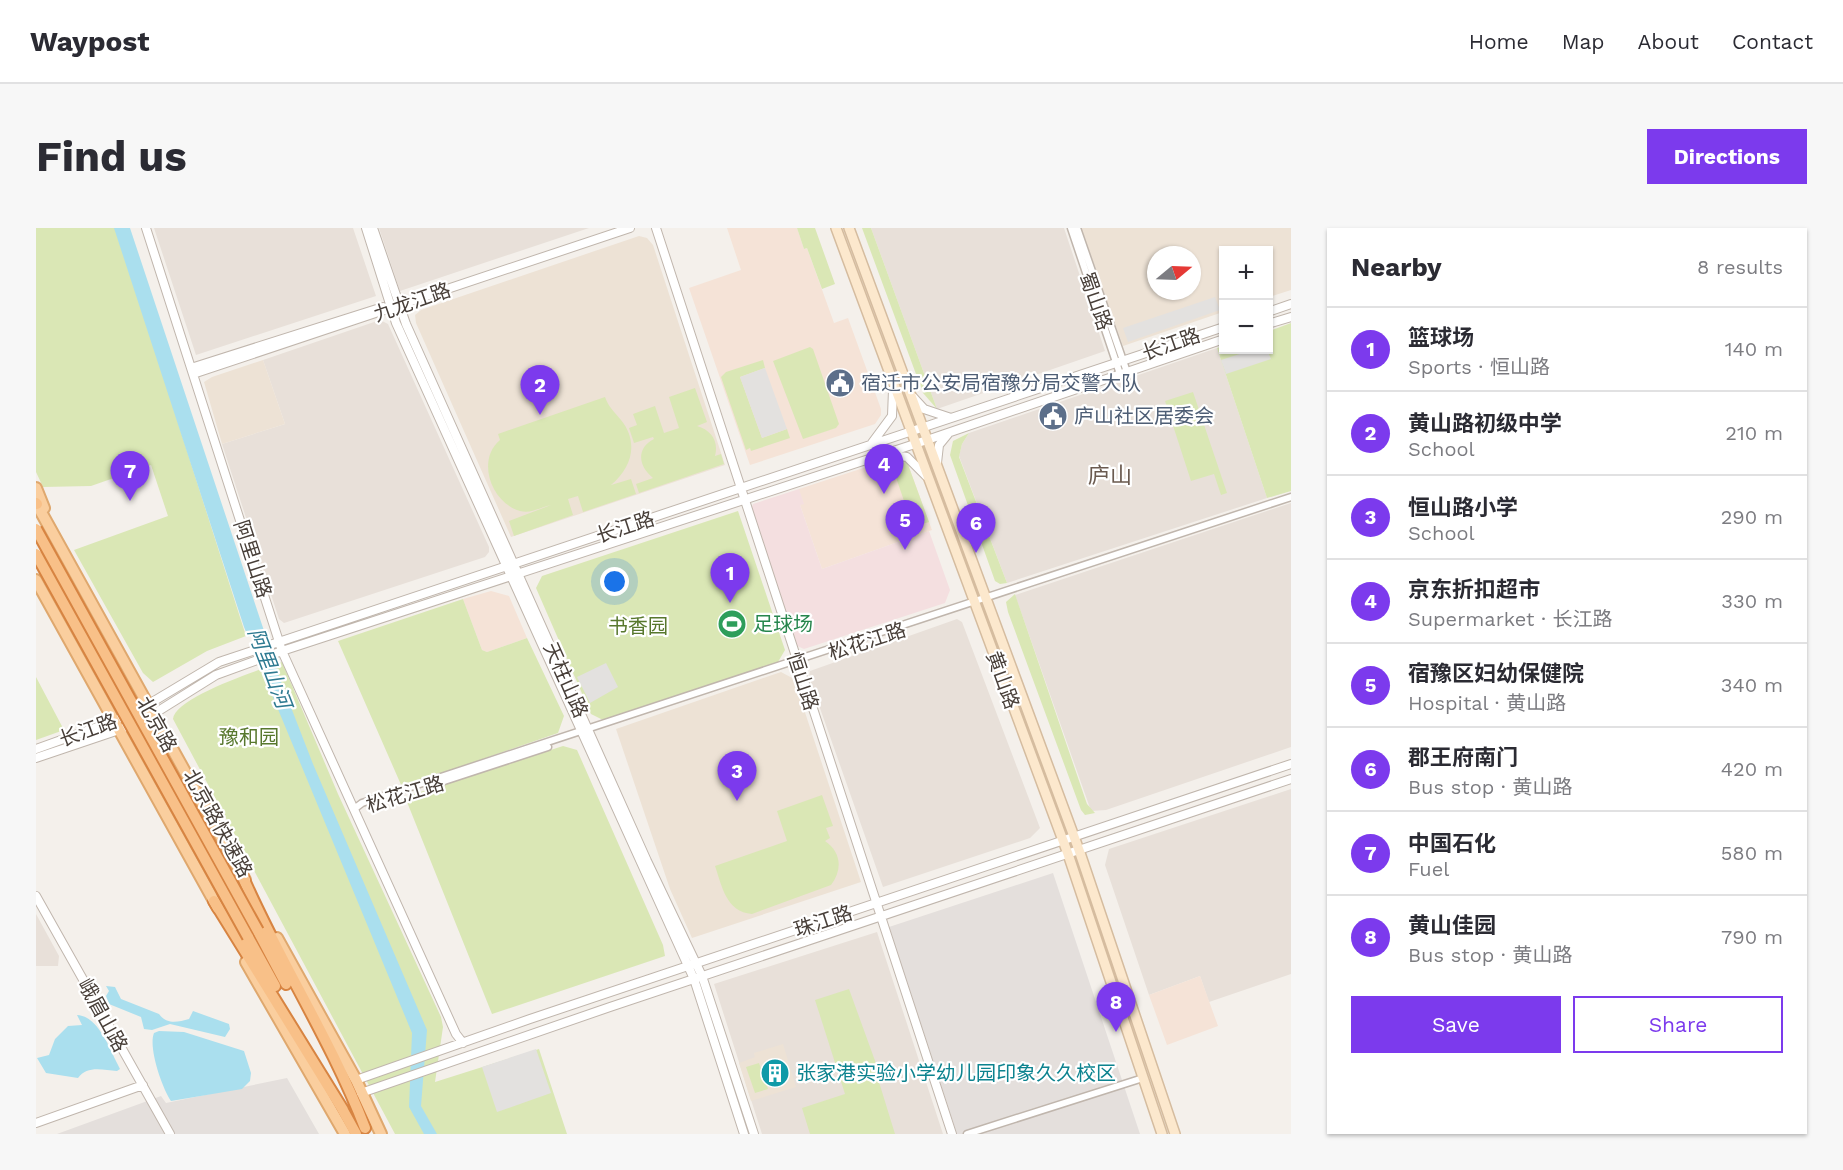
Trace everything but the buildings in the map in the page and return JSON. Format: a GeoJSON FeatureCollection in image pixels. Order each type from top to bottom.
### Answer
{"type":"FeatureCollection","features":[{"type":"Feature","properties":{"kind":"highway","name":"北京路快速路"},"geometry":{"type":"LineString","coordinates":[[36,529],[253,934],[343,1110],[363,1132]]}},
{"type":"Feature","properties":{"kind":"highway","name":"北京路快速路"},"geometry":{"type":"LineString","coordinates":[[36,554],[363,1132]]}},
{"type":"Feature","properties":{"kind":"highway"},"geometry":{"type":"LineString","coordinates":[[241,873],[294,985],[347,1080],[363,1132]]}},
{"type":"Feature","properties":{"kind":"highway"},"geometry":{"type":"LineString","coordinates":[[214,900],[343,1110]]}},
{"type":"Feature","properties":{"kind":"main road","name":"黄山路"},"geometry":{"type":"LineString","coordinates":[[836,228],[1068,854],[1162,1134]]}},
{"type":"Feature","properties":{"kind":"main road","name":"黄山路"},"geometry":{"type":"LineString","coordinates":[[849,228],[1079,850],[1176,1134]]}},
{"type":"Feature","properties":{"kind":"main road"},"geometry":{"type":"LineString","coordinates":[[36,488],[57,542]]}},
{"type":"Feature","properties":{"kind":"main road","name":"北京路"},"geometry":{"type":"LineString","coordinates":[[36,503],[356,1080],[381,1134]]}},
{"type":"Feature","properties":{"kind":"main road","name":"北京路"},"geometry":{"type":"LineString","coordinates":[[36,582],[214,900],[276,1016],[345,1134]]}},
{"type":"Feature","properties":{"kind":"street","name":"阿里山路"},"geometry":{"type":"LineString","coordinates":[[146,228],[282,651],[456,1034],[463,1043]]}},
{"type":"Feature","properties":{"kind":"street","name":"天柱山路"},"geometry":{"type":"LineString","coordinates":[[366,228],[395,306],[510,576],[697,963],[754,1134]]}},
{"type":"Feature","properties":{"kind":"street","name":"天柱山路"},"geometry":{"type":"LineString","coordinates":[[373,228],[395,306],[520,573],[586,733],[694,979],[744,1134]]}},
{"type":"Feature","properties":{"kind":"street","name":"九龙江路"},"geometry":{"type":"LineString","coordinates":[[395,306],[614,228]]}},
{"type":"Feature","properties":{"kind":"street","name":"九龙江路"},"geometry":{"type":"LineString","coordinates":[[192,371],[630,228]]}},
{"type":"Feature","properties":{"kind":"street","name":"恒山路"},"geometry":{"type":"LineString","coordinates":[[654,228],[950,1134]]}},
{"type":"Feature","properties":{"kind":"street","name":"蜀山路"},"geometry":{"type":"LineString","coordinates":[[1071,228],[1123,373]]}},
{"type":"Feature","properties":{"kind":"street","name":"蜀山路"},"geometry":{"type":"LineString","coordinates":[[1077,228],[1119,362]]}},
{"type":"Feature","properties":{"kind":"street"},"geometry":{"type":"LineString","coordinates":[[1273,311],[1291,304]]}},
{"type":"Feature","properties":{"kind":"street"},"geometry":{"type":"LineString","coordinates":[[1273,323],[1291,317]]}},
{"type":"Feature","properties":{"kind":"street","name":"长江路"},"geometry":{"type":"LineString","coordinates":[[150,710],[208,668],[252,651],[1219,329]]}},
{"type":"Feature","properties":{"kind":"street","name":"长江路"},"geometry":{"type":"LineString","coordinates":[[36,758],[116,726],[213,676],[272,654],[743,501],[1219,341]]}},
{"type":"Feature","properties":{"kind":"street"},"geometry":{"type":"LineString","coordinates":[[870,446],[886,428],[892,416],[892,383]]}},
{"type":"Feature","properties":{"kind":"street"},"geometry":{"type":"LineString","coordinates":[[909,391],[924,409],[952,418]]}},
{"type":"Feature","properties":{"kind":"street"},"geometry":{"type":"LineString","coordinates":[[938,471],[939,445],[953,431]]}},
{"type":"Feature","properties":{"kind":"street"},"geometry":{"type":"LineString","coordinates":[[879,456],[904,456],[928,478]]}},
{"type":"Feature","properties":{"kind":"street","name":"松花江路"},"geometry":{"type":"LineString","coordinates":[[354,809],[363,803],[586,733],[1291,498]]}},
{"type":"Feature","properties":{"kind":"street","name":"长江路"},"geometry":{"type":"LineString","coordinates":[[36,749],[116,726]]}},
{"type":"Feature","properties":{"kind":"street","name":"珠江路"},"geometry":{"type":"LineString","coordinates":[[356,1080],[1291,764]]}},
{"type":"Feature","properties":{"kind":"street"},"geometry":{"type":"LineString","coordinates":[[1260,775],[1265,788]]}},
{"type":"Feature","properties":{"kind":"street","name":"珠江路"},"geometry":{"type":"LineString","coordinates":[[361,1093],[811,939],[1291,779]]}},
{"type":"Feature","properties":{"kind":"street"},"geometry":{"type":"LineString","coordinates":[[1193,797],[1198,811]]}},
{"type":"Feature","properties":{"kind":"street","name":"峨眉山路"},"geometry":{"type":"LineString","coordinates":[[36,896],[170,1134]]}},
{"type":"Feature","properties":{"kind":"street"},"geometry":{"type":"LineString","coordinates":[[807,927],[811,939]]}},
{"type":"Feature","properties":{"kind":"street"},"geometry":{"type":"LineString","coordinates":[[967,1134],[1143,1078]]}},
{"type":"Feature","properties":{"kind":"street"},"geometry":{"type":"LineString","coordinates":[[36,1123],[143,1086]]}},
{"type":"Feature","properties":{"kind":"shaded area"},"geometry":{"type":"Polygon","coordinates":[[[154,228],[353,228],[376,296],[196,355],[154,228]]]}},
{"type":"Feature","properties":{"kind":"shaded area"},"geometry":{"type":"Polygon","coordinates":[[[379,228],[589,228],[400,291],[379,228]]]}},
{"type":"Feature","properties":{"kind":"shaded area"},"geometry":{"type":"Polygon","coordinates":[[[727,228],[797,228],[804,249],[807,248],[834,323],[848,318],[881,409],[881,415],[875,424],[750,465],[689,288],[741,270],[727,228]]]}},
{"type":"Feature","properties":{"kind":"shaded area"},"geometry":{"type":"Polygon","coordinates":[[[871,228],[1064,228],[1105,351],[937,409],[871,228]]]}},
{"type":"Feature","properties":{"kind":"shaded area"},"geometry":{"type":"Polygon","coordinates":[[[1081,228],[1291,228],[1291,290],[1273,296],[1273,246],[1219,246],[1219,313],[1123,346],[1081,228]]]}},
{"type":"Feature","properties":{"kind":"shaded area"},"geometry":{"type":"Polygon","coordinates":[[[639,236],[647,238],[653,245],[725,465],[511,537],[416,323],[415,315],[421,310],[639,236]]]}},
{"type":"Feature","properties":{"kind":"shaded area"},"geometry":{"type":"Polygon","coordinates":[[[1215,297],[1219,307],[1219,310],[1128,342],[1123,328],[1215,297]]]}},
{"type":"Feature","properties":{"kind":"shaded area"},"geometry":{"type":"Polygon","coordinates":[[[380,320],[388,324],[489,547],[489,552],[485,557],[284,623],[279,619],[222,444],[285,424],[263,360],[380,320]]]}},
{"type":"Feature","properties":{"kind":"shaded area"},"geometry":{"type":"Polygon","coordinates":[[[1217,348],[1267,498],[1007,583],[959,456],[962,444],[969,433],[1217,348]]]}},
{"type":"Feature","properties":{"kind":"shaded area"},"geometry":{"type":"Polygon","coordinates":[[[1240,354],[1269,354],[1271,359],[1226,374],[1221,360],[1240,354]]]}},
{"type":"Feature","properties":{"kind":"shaded area"},"geometry":{"type":"Polygon","coordinates":[[[263,360],[285,424],[222,444],[204,382],[212,377],[263,360]]]}},
{"type":"Feature","properties":{"kind":"shaded area"},"geometry":{"type":"Polygon","coordinates":[[[765,368],[787,429],[762,438],[740,377],[765,368]]]}},
{"type":"Feature","properties":{"kind":"shaded area"},"geometry":{"type":"Polygon","coordinates":[[[897,457],[906,459],[932,530],[822,569],[800,505],[799,489],[897,457]]]}},
{"type":"Feature","properties":{"kind":"shaded area"},"geometry":{"type":"Polygon","coordinates":[[[799,489],[804,504],[800,505],[822,569],[929,531],[950,590],[945,603],[804,649],[795,645],[751,509],[753,504],[799,489]]]}},
{"type":"Feature","properties":{"kind":"shaded area"},"geometry":{"type":"Polygon","coordinates":[[[1291,503],[1291,747],[1106,810],[1091,811],[1015,595],[1291,503]]]}},
{"type":"Feature","properties":{"kind":"shaded area"},"geometry":{"type":"Polygon","coordinates":[[[491,591],[509,596],[527,638],[487,652],[482,650],[463,599],[491,591]]]}},
{"type":"Feature","properties":{"kind":"shaded area"},"geometry":{"type":"Polygon","coordinates":[[[957,619],[962,622],[1040,828],[1030,838],[883,887],[809,677],[810,671],[957,619]]]}},
{"type":"Feature","properties":{"kind":"shaded area"},"geometry":{"type":"Polygon","coordinates":[[[606,663],[618,687],[590,703],[577,677],[606,663]]]}},
{"type":"Feature","properties":{"kind":"shaded area"},"geometry":{"type":"Polygon","coordinates":[[[781,672],[794,679],[861,882],[692,938],[670,889],[616,729],[781,672]]]}},
{"type":"Feature","properties":{"kind":"shaded area"},"geometry":{"type":"Polygon","coordinates":[[[1291,789],[1291,974],[1209,1002],[1200,976],[1149,995],[1105,865],[1109,849],[1291,789]]]}},
{"type":"Feature","properties":{"kind":"shaded area"},"geometry":{"type":"Polygon","coordinates":[[[1053,873],[1140,1134],[957,1134],[889,927],[1053,873]]]}},
{"type":"Feature","properties":{"kind":"shaded area"},"geometry":{"type":"Polygon","coordinates":[[[36,914],[59,956],[58,966],[36,966],[36,914]]]}},
{"type":"Feature","properties":{"kind":"shaded area"},"geometry":{"type":"Polygon","coordinates":[[[877,932],[943,1134],[762,1134],[714,984],[877,932]]]}},
{"type":"Feature","properties":{"kind":"shaded area"},"geometry":{"type":"Polygon","coordinates":[[[1200,976],[1218,1026],[1167,1045],[1149,995],[1200,976]]]}},
{"type":"Feature","properties":{"kind":"shaded area"},"geometry":{"type":"Polygon","coordinates":[[[783,1044],[796,1087],[751,1101],[739,1063],[755,1057],[754,1053],[783,1044]]]}},
{"type":"Feature","properties":{"kind":"shaded area"},"geometry":{"type":"Polygon","coordinates":[[[536,1049],[551,1093],[497,1112],[482,1067],[536,1049]]]}},
{"type":"Feature","properties":{"kind":"shaded area"},"geometry":{"type":"Polygon","coordinates":[[[287,1078],[319,1134],[57,1134],[161,1096],[166,1103],[287,1078]]]}},
{"type":"Feature","properties":{"kind":"green space"},"geometry":{"type":"Polygon","coordinates":[[[36,228],[116,228],[246,636],[207,651],[153,682],[143,673],[74,550],[168,516],[151,465],[91,486],[43,487],[36,472],[36,228]]]}},
{"type":"Feature","properties":{"kind":"green space"},"geometry":{"type":"Polygon","coordinates":[[[797,228],[815,228],[835,284],[822,289],[797,228]]]}},
{"type":"Feature","properties":{"kind":"green space"},"geometry":{"type":"Polygon","coordinates":[[[862,228],[871,228],[937,409],[923,393],[862,228]]]}},
{"type":"Feature","properties":{"kind":"green space"},"geometry":{"type":"Polygon","coordinates":[[[1291,323],[1291,491],[1267,498],[1219,354],[1273,354],[1273,330],[1291,323]]]}},
{"type":"Feature","properties":{"kind":"green space"},"geometry":{"type":"Polygon","coordinates":[[[810,347],[813,349],[839,424],[836,428],[803,439],[773,361],[810,347]]]}},
{"type":"Feature","properties":{"kind":"green space"},"geometry":{"type":"Polygon","coordinates":[[[763,360],[765,368],[740,377],[762,438],[787,429],[790,438],[751,451],[750,448],[746,450],[721,377],[726,372],[763,360]]]}},
{"type":"Feature","properties":{"kind":"green space"},"geometry":{"type":"Polygon","coordinates":[[[695,388],[707,422],[697,426],[706,430],[713,437],[716,446],[715,456],[721,454],[724,464],[639,493],[636,484],[653,478],[644,468],[641,457],[644,447],[654,439],[653,437],[634,443],[629,428],[637,425],[633,414],[655,406],[664,433],[679,428],[669,397],[695,388]]]}},
{"type":"Feature","properties":{"kind":"green space"},"geometry":{"type":"Polygon","coordinates":[[[1193,392],[1227,493],[1221,495],[1214,474],[1191,481],[1165,401],[1193,392]]]}},
{"type":"Feature","properties":{"kind":"green space"},"geometry":{"type":"Polygon","coordinates":[[[605,397],[627,428],[631,446],[631,454],[624,471],[611,485],[631,479],[636,494],[583,512],[578,496],[568,499],[573,515],[514,536],[509,521],[551,505],[524,512],[501,499],[490,480],[488,469],[493,448],[500,440],[498,434],[605,397]]]}},
{"type":"Feature","properties":{"kind":"green space"},"geometry":{"type":"Polygon","coordinates":[[[969,433],[962,444],[959,457],[1007,583],[1000,584],[995,581],[950,455],[953,441],[969,433]]]}},
{"type":"Feature","properties":{"kind":"green space"},"geometry":{"type":"Polygon","coordinates":[[[897,457],[906,459],[929,522],[913,527],[890,460],[897,457]]]}},
{"type":"Feature","properties":{"kind":"green space","name":"书香园"},"geometry":{"type":"Polygon","coordinates":[[[738,511],[785,650],[778,662],[603,720],[591,714],[536,588],[542,576],[738,511]]]}},
{"type":"Feature","properties":{"kind":"green space"},"geometry":{"type":"Polygon","coordinates":[[[1015,594],[1087,804],[1095,813],[1085,815],[1081,810],[1008,612],[1006,602],[1015,594]]]}},
{"type":"Feature","properties":{"kind":"green space"},"geometry":{"type":"Polygon","coordinates":[[[463,599],[482,650],[487,652],[527,638],[564,716],[558,733],[402,787],[338,641],[463,599]]]}},
{"type":"Feature","properties":{"kind":"green space","name":"豫和园"},"geometry":{"type":"Polygon","coordinates":[[[282,662],[338,794],[441,1017],[443,1027],[435,1082],[539,1049],[567,1134],[395,1134],[173,719],[177,711],[203,693],[282,662]]]}},
{"type":"Feature","properties":{"kind":"green space"},"geometry":{"type":"Polygon","coordinates":[[[36,677],[64,730],[36,740],[36,677]]]}},
{"type":"Feature","properties":{"kind":"green space"},"geometry":{"type":"Polygon","coordinates":[[[563,746],[577,750],[663,945],[665,956],[492,1014],[405,797],[563,746]]]}},
{"type":"Feature","properties":{"kind":"green space"},"geometry":{"type":"Polygon","coordinates":[[[822,795],[833,826],[826,828],[830,838],[825,841],[834,850],[839,867],[831,885],[752,914],[736,908],[726,897],[715,866],[787,841],[777,811],[822,795]]]}},
{"type":"Feature","properties":{"kind":"green space"},"geometry":{"type":"Polygon","coordinates":[[[849,989],[882,1080],[879,1082],[895,1134],[810,1134],[802,1108],[845,1094],[815,1000],[849,989]]]}},
{"type":"Feature","properties":{"kind":"green space"},"geometry":{"type":"Polygon","coordinates":[[[759,1063],[768,1089],[755,1093],[746,1067],[759,1063]]]}},
{"type":"Feature","properties":{"kind":"water","name":"阿里山河"},"geometry":{"type":"Polygon","coordinates":[[[114,228],[130,228],[280,679],[313,764],[427,1030],[421,1106],[437,1134],[424,1134],[409,1107],[412,1033],[244,627],[114,228]]]}},
{"type":"Feature","properties":{"kind":"water"},"geometry":{"type":"Polygon","coordinates":[[[106,986],[115,987],[121,999],[159,1014],[166,1020],[177,1022],[189,1019],[193,1011],[229,1024],[230,1029],[225,1037],[170,1024],[152,1030],[144,1029],[141,1017],[109,1004],[106,996],[109,991],[106,986]]]}},
{"type":"Feature","properties":{"kind":"water"},"geometry":{"type":"Polygon","coordinates":[[[77,1015],[91,1021],[97,1027],[120,1069],[117,1071],[101,1069],[86,1071],[78,1078],[46,1073],[37,1058],[49,1055],[55,1039],[68,1026],[82,1025],[77,1015]]]}},
{"type":"Feature","properties":{"kind":"water"},"geometry":{"type":"Polygon","coordinates":[[[159,1031],[184,1032],[244,1051],[251,1073],[250,1081],[242,1089],[171,1101],[154,1057],[154,1033],[159,1031]]]}},
{"type":"Feature","properties":{"kind":"pier"},"geometry":{"type":"Polygon","coordinates":[[[266,631],[278,664],[259,670],[247,637],[266,631]]]}},
{"type":"Feature","properties":{"kind":"place","name":"宿迁市公安局宿豫分局交警大队"},"geometry":{"type":"Point","coordinates":[840,383]}},
{"type":"Feature","properties":{"kind":"place","name":"黄山路初级中学"},"geometry":{"type":"Point","coordinates":[540,415]}},
{"type":"Feature","properties":{"kind":"place","name":"庐山社区居委会"},"geometry":{"type":"Point","coordinates":[1053,416]}},
{"type":"Feature","properties":{"kind":"place","name":"京东折扣超市"},"geometry":{"type":"Point","coordinates":[884,494]}},
{"type":"Feature","properties":{"kind":"place","name":"中国石化"},"geometry":{"type":"Point","coordinates":[130,501]}},
{"type":"Feature","properties":{"kind":"place","name":"宿豫区妇幼保健院"},"geometry":{"type":"Point","coordinates":[905,550]}},
{"type":"Feature","properties":{"kind":"place","name":"郡王府南门"},"geometry":{"type":"Point","coordinates":[976,553]}},
{"type":"Feature","properties":{"kind":"place","name":"篮球场"},"geometry":{"type":"Point","coordinates":[730,603]}},
{"type":"Feature","properties":{"kind":"place","name":"足球场"},"geometry":{"type":"Point","coordinates":[732,624]}},
{"type":"Feature","properties":{"kind":"place","name":"恒山路小学"},"geometry":{"type":"Point","coordinates":[737,801]}},
{"type":"Feature","properties":{"kind":"place","name":"黄山佳园"},"geometry":{"type":"Point","coordinates":[1116,1032]}},
{"type":"Feature","properties":{"kind":"place","name":"张家港实验小学幼儿园印象久久校区"},"geometry":{"type":"Point","coordinates":[775,1073]}},
{"type":"Feature","properties":{"kind":"district","name":"庐山"},"geometry":{"type":"Point","coordinates":[1110,475]}}]}
